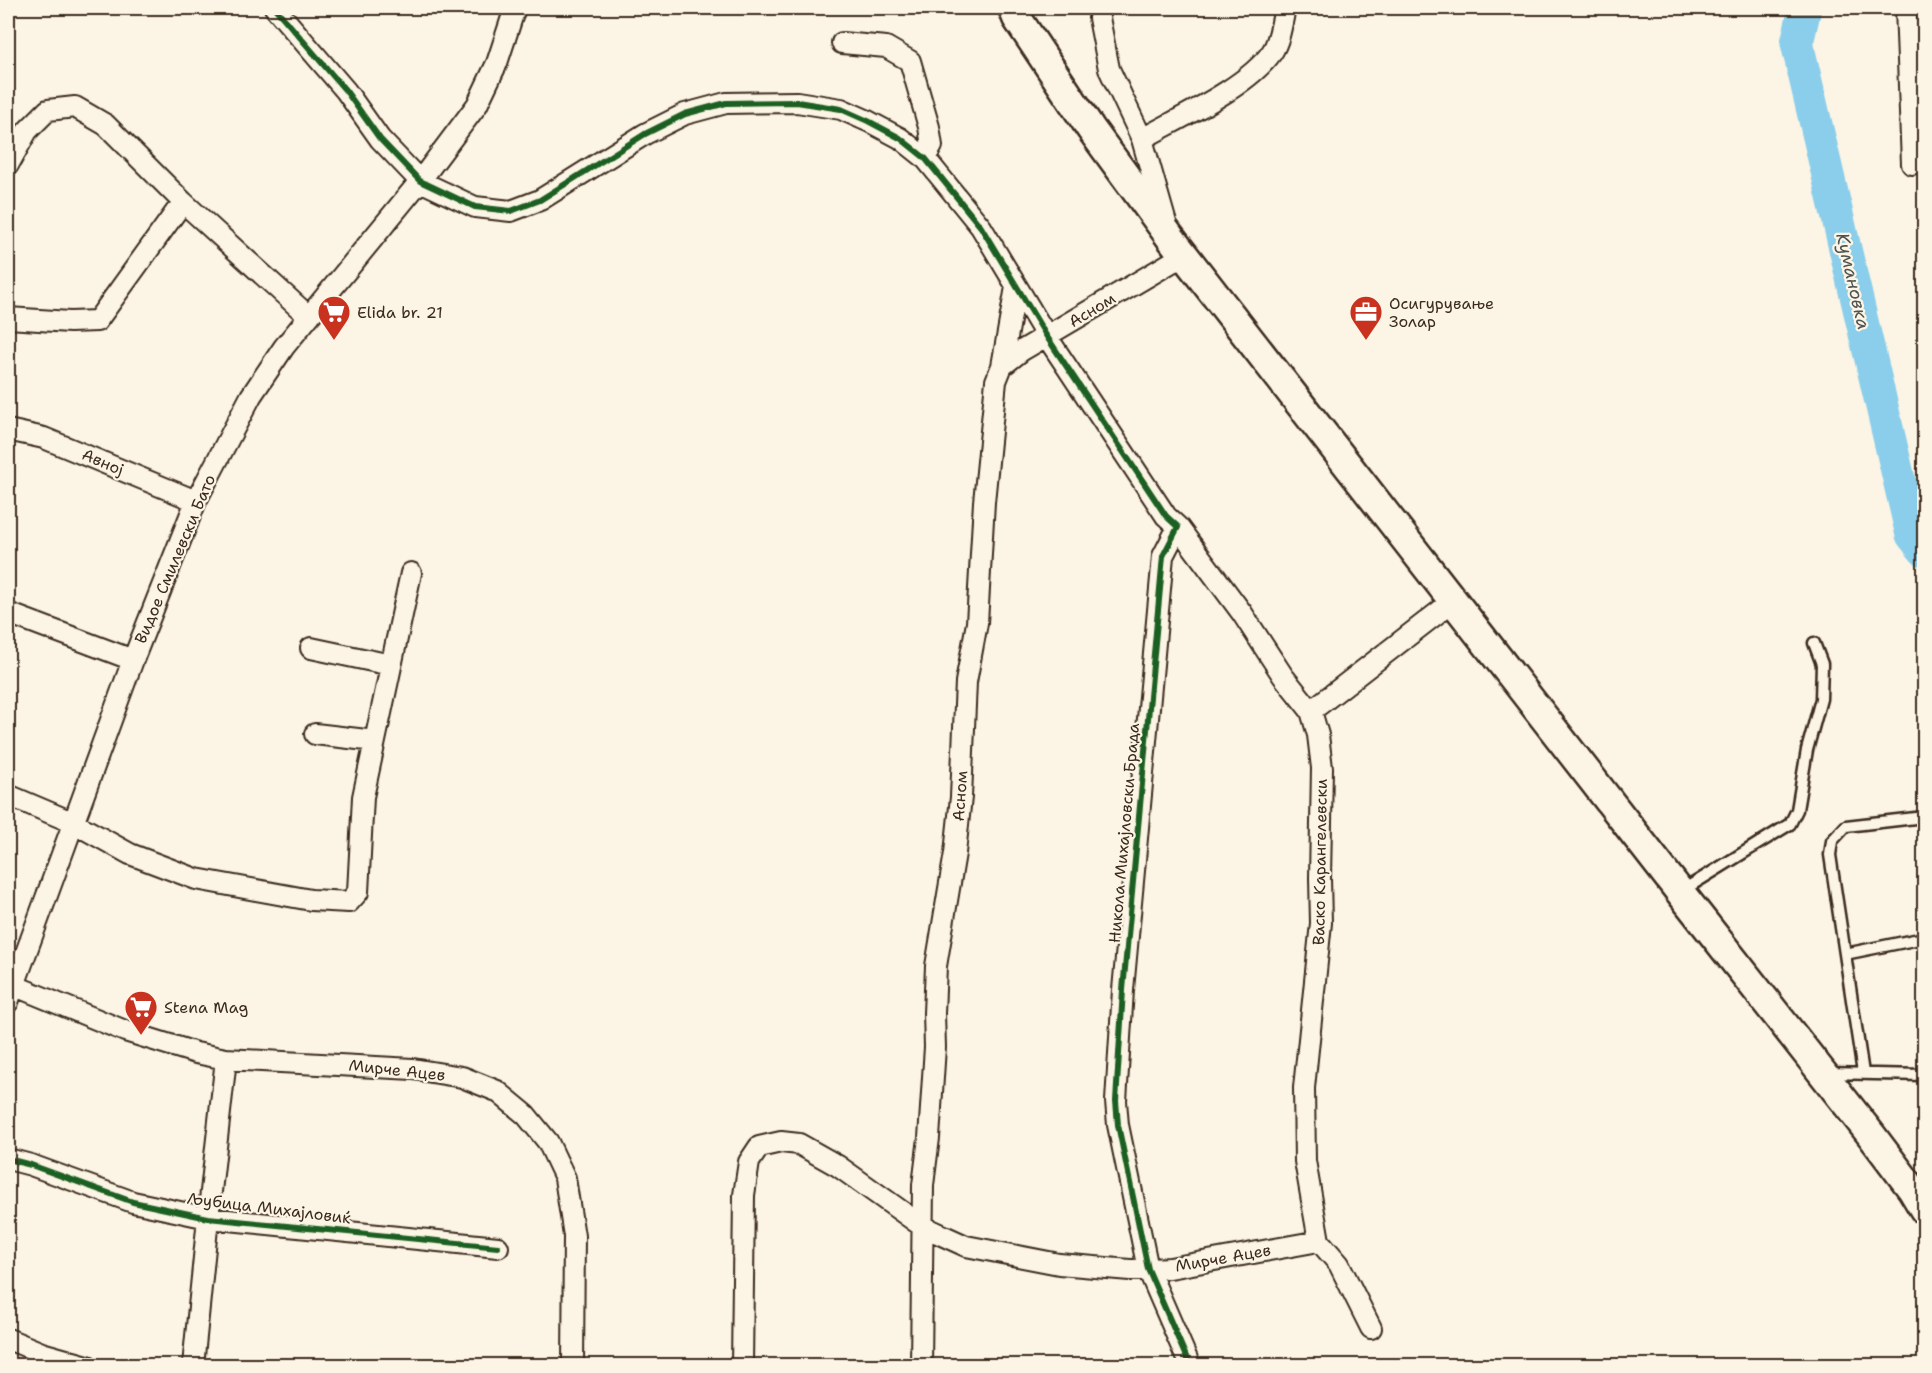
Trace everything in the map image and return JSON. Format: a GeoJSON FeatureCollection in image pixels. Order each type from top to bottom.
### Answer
{"type":"FeatureCollection","features":[{"type":"Feature","properties":{"kind":"main road"},"geometry":{"type":"LineString","coordinates":[[1011,11],[1091,129],[1177,246],[1822,1072],[1912,1189],[1924,1209]]}},
{"type":"Feature","properties":{"kind":"street"},"geometry":{"type":"LineString","coordinates":[[274,8],[346,91],[380,139],[420,181],[475,207],[511,211],[540,200],[645,134],[685,114],[726,103],[797,102],[841,109],[900,138],[925,158],[981,227],[1047,337],[1166,516],[1178,527]]}},
{"type":"Feature","properties":{"kind":"street","name":"Видое Смилевски Бато"},"geometry":{"type":"LineString","coordinates":[[10,991],[75,823],[133,660],[196,501],[251,396],[284,347],[346,274],[477,105],[497,63],[515,8]]}},
{"type":"Feature","properties":{"kind":"street"},"geometry":{"type":"LineString","coordinates":[[1142,139],[1220,95],[1259,68],[1274,50],[1285,8]]}},
{"type":"Feature","properties":{"kind":"street"},"geometry":{"type":"LineString","coordinates":[[1906,8],[1912,164]]}},
{"type":"Feature","properties":{"kind":"street"},"geometry":{"type":"LineString","coordinates":[[1099,18],[1109,69],[1142,139],[1177,246]]}},
{"type":"Feature","properties":{"kind":"street"},"geometry":{"type":"LineString","coordinates":[[842,43],[886,46],[910,61],[929,127],[932,146],[925,158]]}},
{"type":"Feature","properties":{"kind":"street"},"geometry":{"type":"LineString","coordinates":[[8,165],[27,131],[48,110],[75,107],[106,126],[183,202],[308,316]]}},
{"type":"Feature","properties":{"kind":"street"},"geometry":{"type":"LineString","coordinates":[[8,318],[70,322],[97,321],[183,202]]}},
{"type":"Feature","properties":{"kind":"street","name":"Асном"},"geometry":{"type":"LineString","coordinates":[[1002,366],[1177,246]]}},
{"type":"Feature","properties":{"kind":"street","name":"Асном"},"geometry":{"type":"LineString","coordinates":[[922,1226],[923,1185],[929,1138],[935,1047],[936,966],[955,853],[961,797],[966,682],[976,623],[984,502],[996,381],[1002,366],[1016,287]]}},
{"type":"Feature","properties":{"kind":"street","name":"Авној"},"geometry":{"type":"LineString","coordinates":[[8,430],[44,438],[196,501]]}},
{"type":"Feature","properties":{"kind":"street","name":"Васко Карангелевски"},"geometry":{"type":"LineString","coordinates":[[1178,527],[1242,613],[1283,676],[1311,711],[1318,735],[1322,768],[1321,923],[1304,1088],[1305,1161],[1319,1241]]}},
{"type":"Feature","properties":{"kind":"street","name":"Никола Михајловски Брада"},"geometry":{"type":"LineString","coordinates":[[1178,527],[1163,556],[1123,990],[1116,1101],[1118,1125],[1148,1269],[1190,1365]]}},
{"type":"Feature","properties":{"kind":"street"},"geometry":{"type":"LineString","coordinates":[[8,795],[75,823],[130,854],[196,879],[311,900],[349,902],[358,892],[363,797],[411,573]]}},
{"type":"Feature","properties":{"kind":"street"},"geometry":{"type":"LineString","coordinates":[[1311,711],[1453,601]]}},
{"type":"Feature","properties":{"kind":"street"},"geometry":{"type":"LineString","coordinates":[[8,613],[133,660]]}},
{"type":"Feature","properties":{"kind":"street"},"geometry":{"type":"LineString","coordinates":[[311,648],[391,665]]}},
{"type":"Feature","properties":{"kind":"street"},"geometry":{"type":"LineString","coordinates":[[315,734],[375,741]]}},
{"type":"Feature","properties":{"kind":"street","name":"Мирче Ацев"},"geometry":{"type":"LineString","coordinates":[[10,991],[196,1053],[226,1059],[413,1069],[462,1077],[497,1091],[526,1115],[548,1142],[565,1178],[574,1236],[573,1365]]}},
{"type":"Feature","properties":{"kind":"street"},"geometry":{"type":"LineString","coordinates":[[193,1365],[226,1059]]}},
{"type":"Feature","properties":{"kind":"street","name":"Мирче Ацев"},"geometry":{"type":"LineString","coordinates":[[742,1365],[744,1195],[749,1162],[759,1147],[781,1142],[799,1144],[838,1166],[922,1226],[966,1246],[1009,1256],[1059,1264],[1130,1270],[1170,1268],[1319,1241]]}},
{"type":"Feature","properties":{"kind":"street","name":"Љубица Михајловиќ"},"geometry":{"type":"LineString","coordinates":[[8,1159],[31,1165],[133,1202],[208,1218],[498,1247]]}},
{"type":"Feature","properties":{"kind":"street"},"geometry":{"type":"LineString","coordinates":[[921,1365],[922,1226]]}},
{"type":"Feature","properties":{"kind":"street"},"geometry":{"type":"LineString","coordinates":[[1319,1241],[1339,1264],[1371,1328]]}},
{"type":"Feature","properties":{"kind":"street"},"geometry":{"type":"LineString","coordinates":[[8,1339],[42,1353],[88,1365]]}},
{"type":"Feature","properties":{"kind":"lane"},"geometry":{"type":"LineString","coordinates":[[1680,892],[1791,824],[1797,810],[1807,750],[1821,699],[1822,664],[1814,643]]}},
{"type":"Feature","properties":{"kind":"lane"},"geometry":{"type":"LineString","coordinates":[[1863,1073],[1830,855],[1832,841],[1846,826],[1924,817]]}},
{"type":"Feature","properties":{"kind":"lane"},"geometry":{"type":"LineString","coordinates":[[1845,954],[1924,938]]}},
{"type":"Feature","properties":{"kind":"lane"},"geometry":{"type":"LineString","coordinates":[[1822,1072],[1924,1075]]}},
{"type":"Feature","properties":{"kind":"waterway","name":"Кумановка"},"geometry":{"type":"LineString","coordinates":[[1805,8],[1797,43],[1912,535],[1924,550]]}},
{"type":"Feature","properties":{"kind":"cycle path"},"geometry":{"type":"LineString","coordinates":[[275,8],[346,91],[380,139],[420,181],[475,207],[511,211],[540,200],[645,134],[685,114],[726,103],[797,102],[841,109],[900,138],[925,158],[981,227],[1047,337],[1166,516],[1178,527],[1163,556],[1123,990],[1116,1101],[1118,1125],[1148,1269],[1190,1366]]}},
{"type":"Feature","properties":{"kind":"cycle path"},"geometry":{"type":"LineString","coordinates":[[8,1159],[31,1165],[133,1202],[208,1218],[498,1247]]}},
{"type":"Feature","properties":{"kind":"place","name":"Elida br. 21"},"geometry":{"type":"Point","coordinates":[334,341]}},
{"type":"Feature","properties":{"kind":"place","name":"Осигурување Золар"},"geometry":{"type":"Point","coordinates":[1366,341]}},
{"type":"Feature","properties":{"kind":"place","name":"Stena Mag"},"geometry":{"type":"Point","coordinates":[141,1036]}}]}
